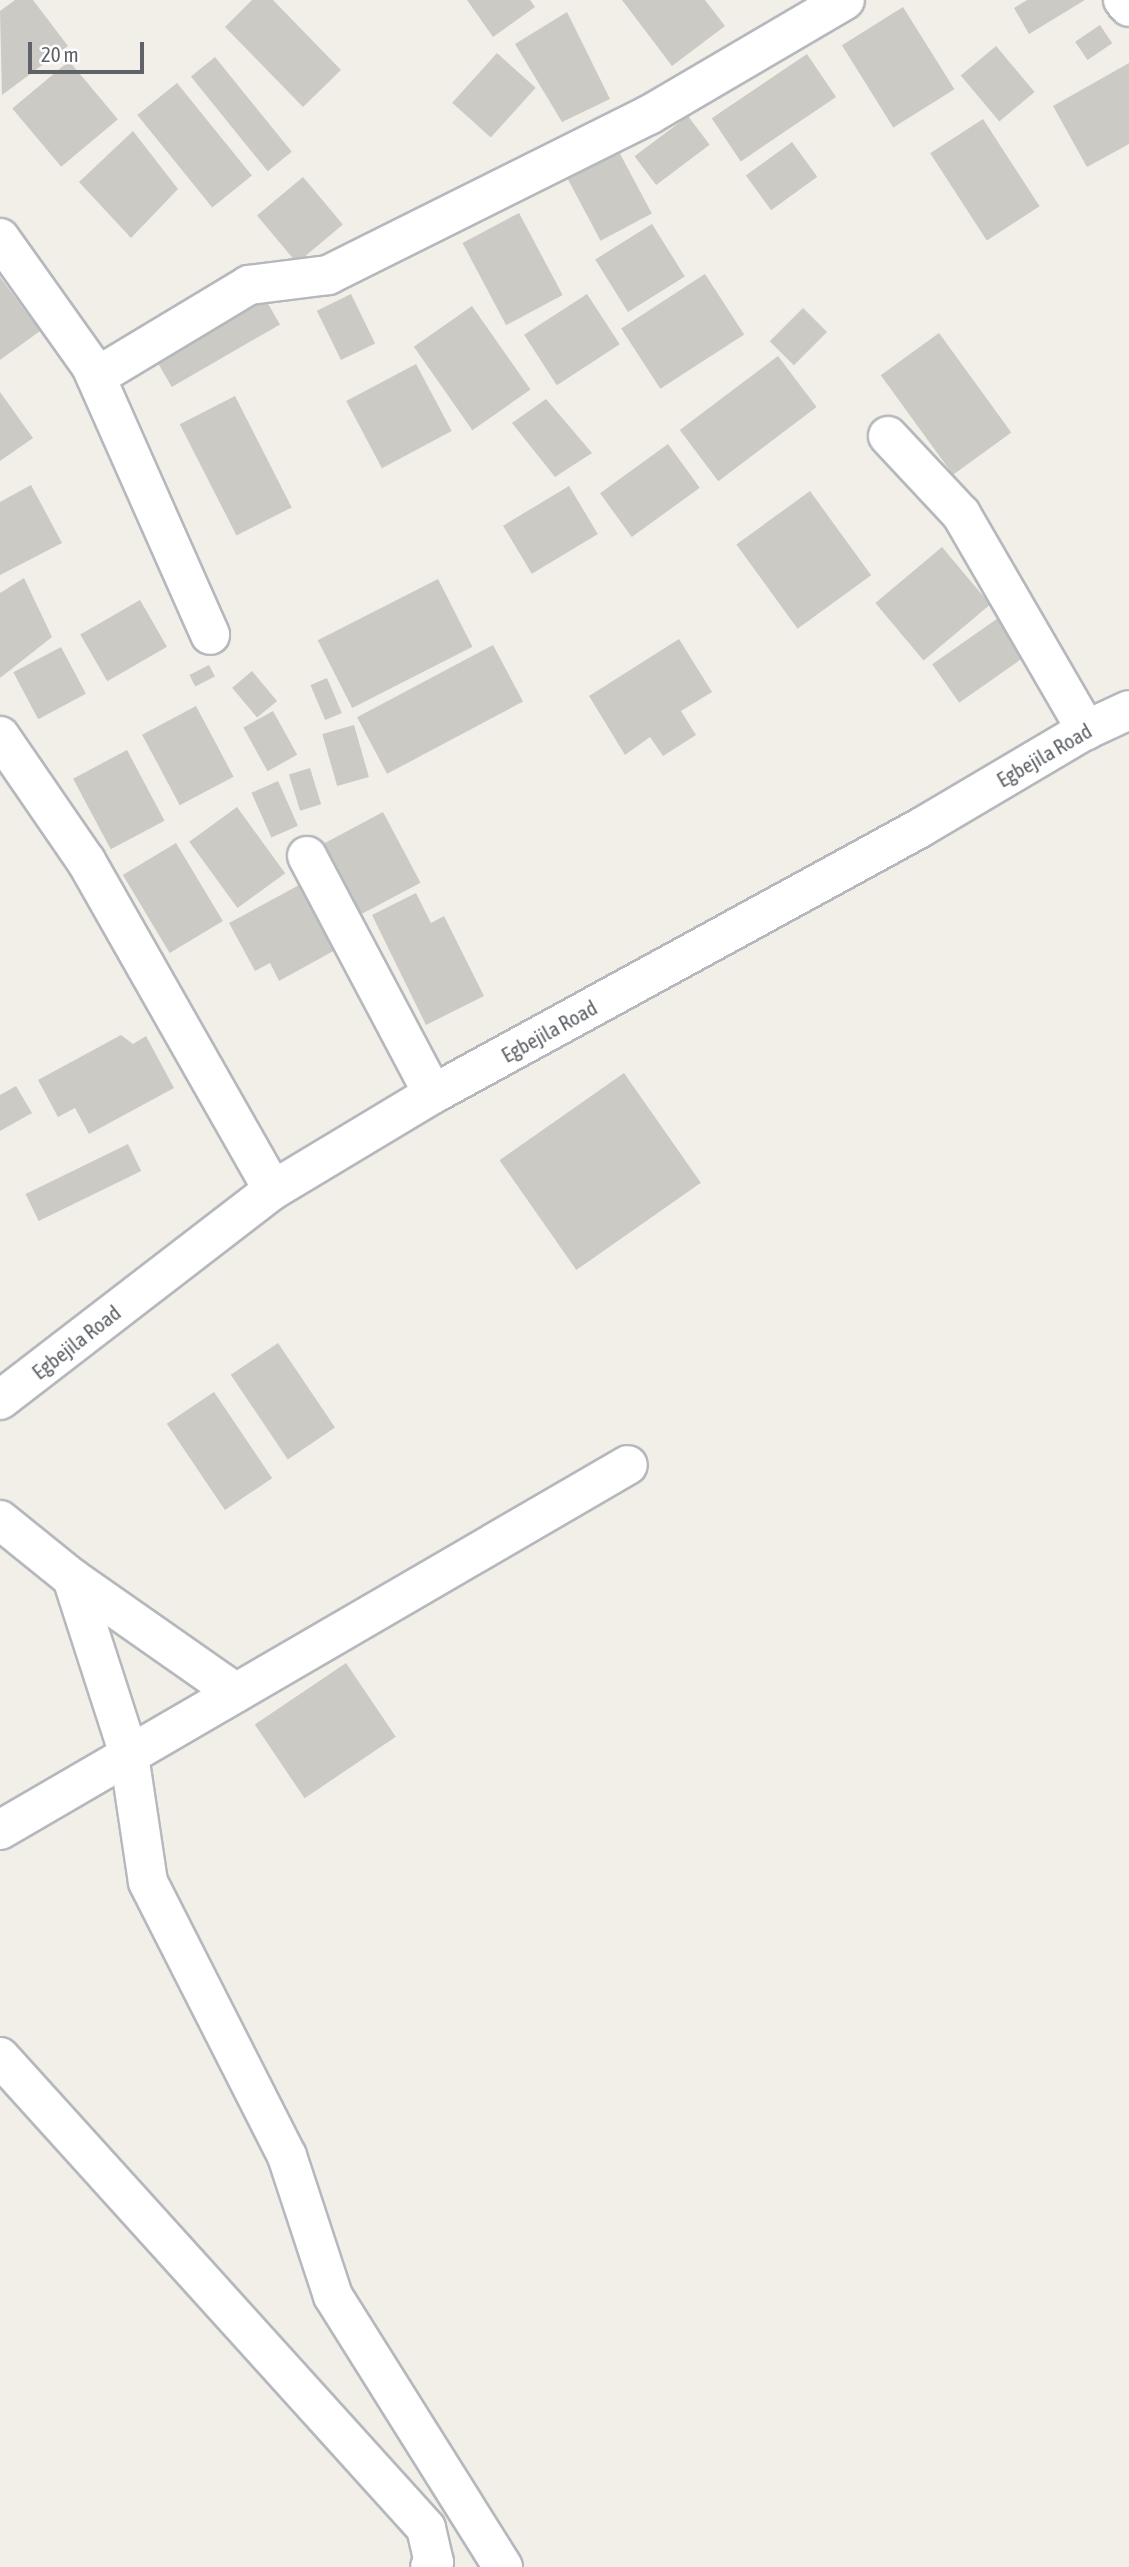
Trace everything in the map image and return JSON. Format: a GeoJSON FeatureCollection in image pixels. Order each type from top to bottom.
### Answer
{"type":"FeatureCollection","features":[{"type":"Feature","properties":{"kind":"street"},"geometry":{"type":"LineString","coordinates":[[96,377],[249,285],[328,275],[649,115],[845,0]]}},
{"type":"Feature","properties":{"kind":"street"},"geometry":{"type":"LineString","coordinates":[[1123,0],[1129,8]]}},
{"type":"Feature","properties":{"kind":"street"},"geometry":{"type":"LineString","coordinates":[[0,237],[96,377],[210,635]]}},
{"type":"Feature","properties":{"kind":"street"},"geometry":{"type":"LineString","coordinates":[[888,436],[961,514],[1086,730]]}},
{"type":"Feature","properties":{"kind":"street","name":"Egbejila Road"},"geometry":{"type":"LineString","coordinates":[[0,1401],[273,1190],[433,1094],[920,828],[1086,730],[1129,710]]}},
{"type":"Feature","properties":{"kind":"street"},"geometry":{"type":"LineString","coordinates":[[0,736],[86,861],[273,1190]]}},
{"type":"Feature","properties":{"kind":"street"},"geometry":{"type":"LineString","coordinates":[[307,856],[433,1094]]}},
{"type":"Feature","properties":{"kind":"street"},"geometry":{"type":"LineString","coordinates":[[0,1830],[628,1465]]}},
{"type":"Feature","properties":{"kind":"street"},"geometry":{"type":"LineString","coordinates":[[0,1520],[72,1578],[236,1693]]}},
{"type":"Feature","properties":{"kind":"street"},"geometry":{"type":"LineString","coordinates":[[72,1578],[129,1755],[148,1882],[287,2156],[333,2296],[503,2567]]}},
{"type":"Feature","properties":{"kind":"street"},"geometry":{"type":"LineString","coordinates":[[0,2057],[426,2528],[434,2561],[430,2567]]}},
{"type":"Feature","properties":{"kind":"building"},"geometry":{"type":"Polygon","coordinates":[[[15,0],[33,0],[68,46],[2,95],[0,11],[15,0]]]}},
{"type":"Feature","properties":{"kind":"building"},"geometry":{"type":"Polygon","coordinates":[[[252,0],[273,0],[341,70],[303,107],[225,27],[252,0]]]}},
{"type":"Feature","properties":{"kind":"building"},"geometry":{"type":"Polygon","coordinates":[[[467,0],[530,0],[535,7],[493,37],[467,0]]]}},
{"type":"Feature","properties":{"kind":"building"},"geometry":{"type":"Polygon","coordinates":[[[622,0],[705,0],[725,26],[672,66],[622,0]]]}},
{"type":"Feature","properties":{"kind":"building"},"geometry":{"type":"Polygon","coordinates":[[[1027,0],[1085,0],[1029,34],[1014,8],[1027,0]]]}},
{"type":"Feature","properties":{"kind":"building"},"geometry":{"type":"Polygon","coordinates":[[[903,7],[954,89],[893,127],[842,45],[903,7]]]}},
{"type":"Feature","properties":{"kind":"building"},"geometry":{"type":"Polygon","coordinates":[[[567,12],[610,99],[562,122],[515,44],[567,12]]]}},
{"type":"Feature","properties":{"kind":"building"},"geometry":{"type":"Polygon","coordinates":[[[1100,25],[1112,43],[1087,60],[1075,42],[1100,25]]]}},
{"type":"Feature","properties":{"kind":"building"},"geometry":{"type":"Polygon","coordinates":[[[996,46],[1035,92],[999,122],[961,76],[996,46]]]}},
{"type":"Feature","properties":{"kind":"building"},"geometry":{"type":"Polygon","coordinates":[[[497,53],[536,88],[491,138],[452,103],[497,53]]]}},
{"type":"Feature","properties":{"kind":"building"},"geometry":{"type":"Polygon","coordinates":[[[807,54],[836,97],[741,161],[712,118],[807,54]]]}},
{"type":"Feature","properties":{"kind":"building"},"geometry":{"type":"Polygon","coordinates":[[[215,57],[292,152],[268,171],[191,77],[215,57]]]}},
{"type":"Feature","properties":{"kind":"building"},"geometry":{"type":"Polygon","coordinates":[[[69,61],[118,119],[61,167],[12,109],[69,61]]]}},
{"type":"Feature","properties":{"kind":"building"},"geometry":{"type":"Polygon","coordinates":[[[1129,63],[1129,144],[1087,167],[1053,106],[1129,63]]]}},
{"type":"Feature","properties":{"kind":"building"},"geometry":{"type":"Polygon","coordinates":[[[177,83],[252,175],[212,208],[137,115],[177,83]]]}},
{"type":"Feature","properties":{"kind":"building"},"geometry":{"type":"Polygon","coordinates":[[[688,116],[710,145],[656,185],[634,156],[688,116]]]}},
{"type":"Feature","properties":{"kind":"building"},"geometry":{"type":"Polygon","coordinates":[[[983,119],[1040,206],[987,241],[930,153],[983,119]]]}},
{"type":"Feature","properties":{"kind":"building"},"geometry":{"type":"Polygon","coordinates":[[[133,131],[178,189],[131,238],[79,182],[133,131]]]}},
{"type":"Feature","properties":{"kind":"building"},"geometry":{"type":"Polygon","coordinates":[[[792,142],[817,177],[771,210],[746,176],[792,142]]]}},
{"type":"Feature","properties":{"kind":"building"},"geometry":{"type":"Polygon","coordinates":[[[618,150],[652,214],[601,241],[567,177],[618,150]]]}},
{"type":"Feature","properties":{"kind":"building"},"geometry":{"type":"Polygon","coordinates":[[[303,177],[343,224],[297,263],[257,216],[303,177]]]}},
{"type":"Feature","properties":{"kind":"building"},"geometry":{"type":"Polygon","coordinates":[[[519,213],[563,295],[506,325],[462,243],[519,213]]]}},
{"type":"Feature","properties":{"kind":"building"},"geometry":{"type":"Polygon","coordinates":[[[652,224],[685,277],[628,312],[595,260],[652,224]]]}},
{"type":"Feature","properties":{"kind":"building"},"geometry":{"type":"Polygon","coordinates":[[[705,274],[744,334],[660,389],[621,328],[705,274]]]}},
{"type":"Feature","properties":{"kind":"building"},"geometry":{"type":"Polygon","coordinates":[[[0,277],[40,331],[0,360],[0,277]]]}},
{"type":"Feature","properties":{"kind":"building"},"geometry":{"type":"Polygon","coordinates":[[[351,294],[375,343],[341,360],[317,311],[351,294]]]}},
{"type":"Feature","properties":{"kind":"building"},"geometry":{"type":"Polygon","coordinates":[[[587,294],[620,344],[557,385],[524,335],[587,294]]]}},
{"type":"Feature","properties":{"kind":"building"},"geometry":{"type":"Polygon","coordinates":[[[263,295],[280,324],[172,387],[155,358],[263,295]]]}},
{"type":"Feature","properties":{"kind":"building"},"geometry":{"type":"Polygon","coordinates":[[[472,306],[531,390],[472,430],[414,347],[472,306]]]}},
{"type":"Feature","properties":{"kind":"building"},"geometry":{"type":"Polygon","coordinates":[[[803,308],[827,332],[794,365],[770,341],[803,308]]]}},
{"type":"Feature","properties":{"kind":"building"},"geometry":{"type":"Polygon","coordinates":[[[939,333],[1011,433],[953,475],[881,375],[939,333]]]}},
{"type":"Feature","properties":{"kind":"building"},"geometry":{"type":"Polygon","coordinates":[[[778,356],[817,407],[718,481],[680,430],[778,356]]]}},
{"type":"Feature","properties":{"kind":"building"},"geometry":{"type":"Polygon","coordinates":[[[416,364],[452,431],[382,468],[346,401],[416,364]]]}},
{"type":"Feature","properties":{"kind":"building"},"geometry":{"type":"Polygon","coordinates":[[[0,392],[33,438],[0,461],[0,392]]]}},
{"type":"Feature","properties":{"kind":"building"},"geometry":{"type":"Polygon","coordinates":[[[235,396],[292,507],[237,536],[180,424],[235,396]]]}},
{"type":"Feature","properties":{"kind":"building"},"geometry":{"type":"Polygon","coordinates":[[[546,399],[592,453],[555,477],[512,423],[546,399]]]}},
{"type":"Feature","properties":{"kind":"building"},"geometry":{"type":"Polygon","coordinates":[[[668,444],[700,488],[632,537],[600,493],[668,444]]]}},
{"type":"Feature","properties":{"kind":"building"},"geometry":{"type":"Polygon","coordinates":[[[31,485],[62,543],[0,575],[0,502],[31,485]]]}},
{"type":"Feature","properties":{"kind":"building"},"geometry":{"type":"Polygon","coordinates":[[[569,486],[598,534],[532,574],[503,526],[569,486]]]}},
{"type":"Feature","properties":{"kind":"building"},"geometry":{"type":"Polygon","coordinates":[[[810,491],[871,575],[798,629],[736,544],[810,491]]]}},
{"type":"Feature","properties":{"kind":"building"},"geometry":{"type":"Polygon","coordinates":[[[942,547],[990,604],[924,660],[875,603],[942,547]]]}},
{"type":"Feature","properties":{"kind":"building"},"geometry":{"type":"Polygon","coordinates":[[[24,578],[52,637],[0,678],[0,593],[24,578]]]}},
{"type":"Feature","properties":{"kind":"building"},"geometry":{"type":"Polygon","coordinates":[[[438,579],[473,647],[352,708],[318,640],[438,579]]]}},
{"type":"Feature","properties":{"kind":"building"},"geometry":{"type":"Polygon","coordinates":[[[140,600],[167,647],[107,681],[80,634],[140,600]]]}},
{"type":"Feature","properties":{"kind":"building"},"geometry":{"type":"Polygon","coordinates":[[[1001,616],[1028,655],[959,703],[932,664],[1001,616]]]}},
{"type":"Feature","properties":{"kind":"building"},"geometry":{"type":"Polygon","coordinates":[[[679,639],[712,692],[681,711],[696,735],[663,756],[650,737],[625,755],[589,696],[679,639]]]}},
{"type":"Feature","properties":{"kind":"building"},"geometry":{"type":"Polygon","coordinates":[[[493,645],[523,702],[387,774],[357,717],[493,645]]]}},
{"type":"Feature","properties":{"kind":"building"},"geometry":{"type":"Polygon","coordinates":[[[61,647],[86,694],[38,719],[13,672],[61,647]]]}},
{"type":"Feature","properties":{"kind":"building"},"geometry":{"type":"Polygon","coordinates":[[[209,665],[215,677],[195,687],[189,675],[209,665]]]}},
{"type":"Feature","properties":{"kind":"building"},"geometry":{"type":"Polygon","coordinates":[[[252,671],[277,701],[257,718],[232,688],[252,671]]]}},
{"type":"Feature","properties":{"kind":"building"},"geometry":{"type":"Polygon","coordinates":[[[327,678],[342,713],[325,720],[310,685],[327,678]]]}},
{"type":"Feature","properties":{"kind":"building"},"geometry":{"type":"Polygon","coordinates":[[[196,706],[234,777],[180,805],[142,735],[196,706]]]}},
{"type":"Feature","properties":{"kind":"building"},"geometry":{"type":"Polygon","coordinates":[[[273,711],[297,755],[268,771],[243,727],[273,711]]]}},
{"type":"Feature","properties":{"kind":"building"},"geometry":{"type":"Polygon","coordinates":[[[354,725],[369,777],[337,786],[322,734],[354,725]]]}},
{"type":"Feature","properties":{"kind":"building"},"geometry":{"type":"Polygon","coordinates":[[[127,750],[165,821],[111,849],[73,779],[127,750]]]}},
{"type":"Feature","properties":{"kind":"building"},"geometry":{"type":"Polygon","coordinates":[[[310,768],[321,804],[300,811],[289,774],[310,768]]]}},
{"type":"Feature","properties":{"kind":"building"},"geometry":{"type":"Polygon","coordinates":[[[278,781],[298,826],[271,838],[252,793],[278,781]]]}},
{"type":"Feature","properties":{"kind":"building"},"geometry":{"type":"Polygon","coordinates":[[[237,807],[285,873],[237,908],[189,842],[237,807]]]}},
{"type":"Feature","properties":{"kind":"building"},"geometry":{"type":"Polygon","coordinates":[[[383,812],[421,883],[360,915],[322,844],[383,812]]]}},
{"type":"Feature","properties":{"kind":"building"},"geometry":{"type":"Polygon","coordinates":[[[176,843],[223,921],[170,953],[123,875],[176,843]]]}},
{"type":"Feature","properties":{"kind":"building"},"geometry":{"type":"Polygon","coordinates":[[[301,884],[337,949],[279,981],[270,963],[255,971],[229,923],[301,884]]]}},
{"type":"Feature","properties":{"kind":"building"},"geometry":{"type":"Polygon","coordinates":[[[416,893],[431,923],[444,916],[484,996],[426,1025],[372,915],[416,893]]]}},
{"type":"Feature","properties":{"kind":"building"},"geometry":{"type":"Polygon","coordinates":[[[121,1035],[133,1044],[146,1036],[174,1088],[89,1134],[75,1108],[58,1117],[38,1080],[121,1035]]]}},
{"type":"Feature","properties":{"kind":"building"},"geometry":{"type":"Polygon","coordinates":[[[624,1073],[701,1183],[576,1270],[499,1160],[624,1073]]]}},
{"type":"Feature","properties":{"kind":"building"},"geometry":{"type":"Polygon","coordinates":[[[16,1086],[32,1113],[0,1131],[0,1095],[16,1086]]]}},
{"type":"Feature","properties":{"kind":"building"},"geometry":{"type":"Polygon","coordinates":[[[128,1144],[141,1171],[39,1221],[26,1194],[128,1144]]]}},
{"type":"Feature","properties":{"kind":"building"},"geometry":{"type":"Polygon","coordinates":[[[278,1343],[335,1428],[288,1459],[231,1375],[278,1343]]]}},
{"type":"Feature","properties":{"kind":"building"},"geometry":{"type":"Polygon","coordinates":[[[214,1392],[272,1478],[225,1510],[167,1424],[214,1392]]]}},
{"type":"Feature","properties":{"kind":"building"},"geometry":{"type":"Polygon","coordinates":[[[346,1663],[396,1737],[305,1798],[255,1725],[346,1663]]]}}]}
